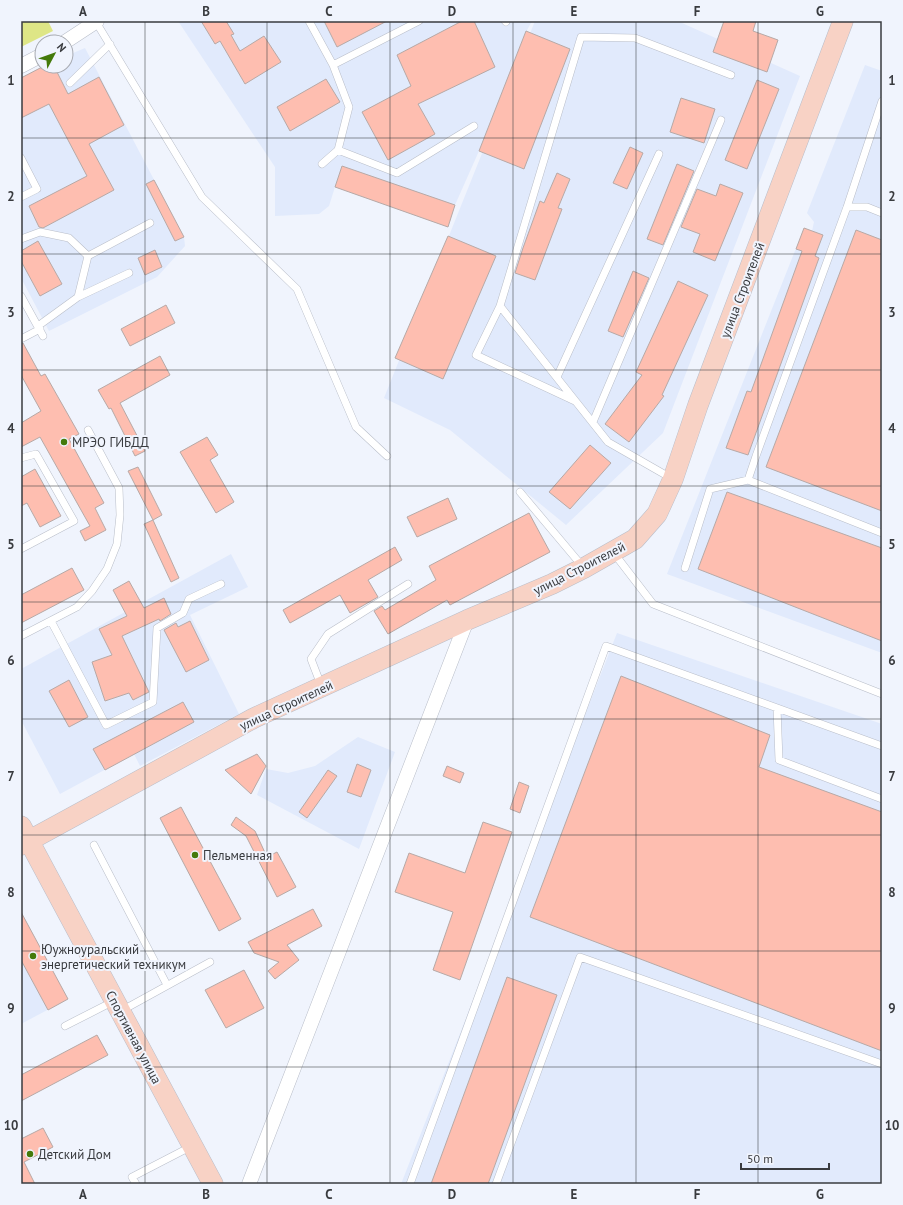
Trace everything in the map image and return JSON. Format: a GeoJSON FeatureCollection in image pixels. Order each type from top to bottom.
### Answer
{"type":"FeatureCollection","features":[{"type":"Feature","properties":{"kind":"street"},"geometry":{"type":"LineString","coordinates":[[74,36],[97,21]]}},
{"type":"Feature","properties":{"kind":"street","name":"улица Строителей"},"geometry":{"type":"LineString","coordinates":[[24,837],[254,718],[467,620],[552,584],[636,539],[657,514],[673,479],[698,406],[843,21]]}},
{"type":"Feature","properties":{"kind":"street"},"geometry":{"type":"LineString","coordinates":[[21,66],[34,59]]}},
{"type":"Feature","properties":{"kind":"street"},"geometry":{"type":"LineString","coordinates":[[249,1184],[467,620]]}},
{"type":"Feature","properties":{"kind":"street","name":"Спортивная улица"},"geometry":{"type":"LineString","coordinates":[[24,837],[213,1184]]}},
{"type":"Feature","properties":{"kind":"lane"},"geometry":{"type":"LineString","coordinates":[[97,21],[202,197],[297,289],[356,427],[387,456]]}},
{"type":"Feature","properties":{"kind":"lane"},"geometry":{"type":"LineString","coordinates":[[309,21],[332,65],[349,107],[338,150],[322,164]]}},
{"type":"Feature","properties":{"kind":"lane"},"geometry":{"type":"LineString","coordinates":[[332,65],[419,21]]}},
{"type":"Feature","properties":{"kind":"lane"},"geometry":{"type":"LineString","coordinates":[[577,402],[476,355],[500,306],[581,36],[635,38],[730,75]]}},
{"type":"Feature","properties":{"kind":"lane"},"geometry":{"type":"LineString","coordinates":[[70,84],[110,44]]}},
{"type":"Feature","properties":{"kind":"lane"},"geometry":{"type":"LineString","coordinates":[[748,480],[847,207],[882,101]]}},
{"type":"Feature","properties":{"kind":"lane"},"geometry":{"type":"LineString","coordinates":[[593,422],[721,120]]}},
{"type":"Feature","properties":{"kind":"lane"},"geometry":{"type":"LineString","coordinates":[[338,150],[398,173],[474,126]]}},
{"type":"Feature","properties":{"kind":"lane"},"geometry":{"type":"LineString","coordinates":[[556,377],[659,154]]}},
{"type":"Feature","properties":{"kind":"lane"},"geometry":{"type":"LineString","coordinates":[[21,158],[37,189],[21,197]]}},
{"type":"Feature","properties":{"kind":"lane"},"geometry":{"type":"LineString","coordinates":[[847,207],[867,207],[882,213]]}},
{"type":"Feature","properties":{"kind":"lane"},"geometry":{"type":"LineString","coordinates":[[78,297],[88,256],[150,223]]}},
{"type":"Feature","properties":{"kind":"lane"},"geometry":{"type":"LineString","coordinates":[[21,239],[40,232],[69,238],[88,256]]}},
{"type":"Feature","properties":{"kind":"lane"},"geometry":{"type":"LineString","coordinates":[[21,339],[40,330],[78,297],[129,273]]}},
{"type":"Feature","properties":{"kind":"lane"},"geometry":{"type":"LineString","coordinates":[[21,296],[40,330]]}},
{"type":"Feature","properties":{"kind":"lane"},"geometry":{"type":"LineString","coordinates":[[500,306],[608,442],[673,479]]}},
{"type":"Feature","properties":{"kind":"lane"},"geometry":{"type":"LineString","coordinates":[[21,636],[77,607],[92,591],[107,569],[117,544],[120,515],[119,488],[88,430]]}},
{"type":"Feature","properties":{"kind":"lane"},"geometry":{"type":"LineString","coordinates":[[21,458],[36,454],[74,521],[21,549]]}},
{"type":"Feature","properties":{"kind":"lane"},"geometry":{"type":"LineString","coordinates":[[685,568],[710,489],[748,480],[882,533]]}},
{"type":"Feature","properties":{"kind":"lane"},"geometry":{"type":"LineString","coordinates":[[520,492],[584,568]]}},
{"type":"Feature","properties":{"kind":"lane"},"geometry":{"type":"LineString","coordinates":[[613,552],[653,604],[882,694]]}},
{"type":"Feature","properties":{"kind":"lane"},"geometry":{"type":"LineString","coordinates":[[50,621],[106,725],[153,702],[157,628],[183,613],[189,599],[221,584]]}},
{"type":"Feature","properties":{"kind":"lane"},"geometry":{"type":"LineString","coordinates":[[322,687],[311,659],[328,634],[408,584]]}},
{"type":"Feature","properties":{"kind":"lane"},"geometry":{"type":"LineString","coordinates":[[410,1184],[606,646],[882,746]]}},
{"type":"Feature","properties":{"kind":"lane"},"geometry":{"type":"LineString","coordinates":[[777,708],[779,760],[882,799]]}},
{"type":"Feature","properties":{"kind":"lane"},"geometry":{"type":"LineString","coordinates":[[94,845],[167,985]]}},
{"type":"Feature","properties":{"kind":"lane"},"geometry":{"type":"LineString","coordinates":[[496,1184],[580,957],[882,1064]]}},
{"type":"Feature","properties":{"kind":"lane"},"geometry":{"type":"LineString","coordinates":[[65,1026],[167,985],[210,962]]}},
{"type":"Feature","properties":{"kind":"lane"},"geometry":{"type":"LineString","coordinates":[[136,1184],[132,1178],[192,1146]]}},
{"type":"Feature","properties":{"kind":"shaded area"},"geometry":{"type":"Polygon","coordinates":[[[178,21],[532,21],[526,32],[479,151],[455,205],[448,227],[335,187],[329,206],[319,214],[275,216],[275,167],[178,21]]]}},
{"type":"Feature","properties":{"kind":"shaded area"},"geometry":{"type":"Polygon","coordinates":[[[535,21],[639,21],[682,23],[800,76],[663,433],[566,525],[450,430],[384,398],[535,21]]]}},
{"type":"Feature","properties":{"kind":"shaded area"},"geometry":{"type":"Polygon","coordinates":[[[85,48],[184,237],[185,246],[157,277],[49,331],[21,278],[21,78],[34,71],[34,74],[74,74],[74,53],[85,48]]]}},
{"type":"Feature","properties":{"kind":"shaded area"},"geometry":{"type":"Polygon","coordinates":[[[865,65],[882,71],[882,653],[667,574],[804,228],[812,231],[814,222],[807,213],[865,65]]]}},
{"type":"Feature","properties":{"kind":"shaded area"},"geometry":{"type":"Polygon","coordinates":[[[231,554],[248,587],[190,615],[239,714],[140,766],[134,754],[60,794],[21,720],[21,669],[231,554]]]}},
{"type":"Feature","properties":{"kind":"shaded area"},"geometry":{"type":"Polygon","coordinates":[[[617,633],[882,724],[882,1184],[401,1184],[617,633]]]}},
{"type":"Feature","properties":{"kind":"shaded area"},"geometry":{"type":"Polygon","coordinates":[[[358,737],[395,752],[359,849],[257,795],[266,769],[288,773],[315,766],[358,737]]]}},
{"type":"Feature","properties":{"kind":"shaded area","name":"Юужноуральский энергетический техникум"},"geometry":{"type":"Polygon","coordinates":[[[21,912],[68,999],[21,1024],[21,912]]]}},
{"type":"Feature","properties":{"kind":"green space"},"geometry":{"type":"Polygon","coordinates":[[[21,21],[48,21],[53,31],[47,34],[34,34],[34,40],[21,47],[21,21]]]}},
{"type":"Feature","properties":{"kind":"building"},"geometry":{"type":"Polygon","coordinates":[[[201,21],[226,21],[234,34],[231,35],[240,51],[264,36],[281,62],[245,84],[220,41],[215,44],[201,21]]]}},
{"type":"Feature","properties":{"kind":"building"},"geometry":{"type":"Polygon","coordinates":[[[324,21],[387,21],[337,47],[324,21]]]}},
{"type":"Feature","properties":{"kind":"building"},"geometry":{"type":"Polygon","coordinates":[[[462,21],[474,21],[495,67],[418,104],[435,134],[388,160],[362,112],[411,86],[397,55],[462,21]]]}},
{"type":"Feature","properties":{"kind":"building"},"geometry":{"type":"Polygon","coordinates":[[[724,21],[756,21],[753,31],[778,40],[767,72],[713,52],[724,21]]]}},
{"type":"Feature","properties":{"kind":"building"},"geometry":{"type":"Polygon","coordinates":[[[526,31],[570,49],[524,169],[479,151],[526,31]]]}},
{"type":"Feature","properties":{"kind":"building"},"geometry":{"type":"Polygon","coordinates":[[[34,71],[34,74],[58,74],[68,94],[99,77],[124,125],[89,144],[114,190],[43,228],[39,227],[29,206],[87,176],[49,104],[21,118],[21,78],[34,71]]]}},
{"type":"Feature","properties":{"kind":"building"},"geometry":{"type":"Polygon","coordinates":[[[326,79],[340,102],[290,131],[277,107],[326,79]]]}},
{"type":"Feature","properties":{"kind":"building"},"geometry":{"type":"Polygon","coordinates":[[[757,80],[779,89],[747,169],[725,160],[757,80]]]}},
{"type":"Feature","properties":{"kind":"building"},"geometry":{"type":"Polygon","coordinates":[[[681,98],[715,109],[704,143],[670,132],[681,98]]]}},
{"type":"Feature","properties":{"kind":"building"},"geometry":{"type":"Polygon","coordinates":[[[630,147],[643,153],[627,189],[613,183],[630,147]]]}},
{"type":"Feature","properties":{"kind":"building"},"geometry":{"type":"Polygon","coordinates":[[[677,164],[694,171],[663,245],[647,239],[677,164]]]}},
{"type":"Feature","properties":{"kind":"building"},"geometry":{"type":"Polygon","coordinates":[[[342,166],[455,205],[448,227],[335,187],[342,166]]]}},
{"type":"Feature","properties":{"kind":"building"},"geometry":{"type":"Polygon","coordinates":[[[557,173],[570,179],[558,208],[562,209],[535,280],[515,273],[540,201],[544,203],[557,173]]]}},
{"type":"Feature","properties":{"kind":"building"},"geometry":{"type":"Polygon","coordinates":[[[154,180],[184,237],[175,241],[146,184],[154,180]]]}},
{"type":"Feature","properties":{"kind":"building"},"geometry":{"type":"Polygon","coordinates":[[[720,184],[743,193],[715,261],[693,252],[700,234],[681,227],[697,189],[716,196],[720,184]]]}},
{"type":"Feature","properties":{"kind":"building"},"geometry":{"type":"Polygon","coordinates":[[[804,228],[823,235],[815,256],[819,258],[748,455],[726,448],[747,391],[751,392],[802,251],[796,249],[804,228]]]}},
{"type":"Feature","properties":{"kind":"building"},"geometry":{"type":"Polygon","coordinates":[[[856,230],[882,240],[882,511],[766,467],[856,230]]]}},
{"type":"Feature","properties":{"kind":"building"},"geometry":{"type":"Polygon","coordinates":[[[448,236],[496,256],[443,379],[395,358],[448,236]]]}},
{"type":"Feature","properties":{"kind":"building"},"geometry":{"type":"Polygon","coordinates":[[[38,241],[62,284],[40,296],[21,261],[21,251],[38,241]]]}},
{"type":"Feature","properties":{"kind":"building"},"geometry":{"type":"Polygon","coordinates":[[[155,250],[162,267],[145,275],[138,258],[155,250]]]}},
{"type":"Feature","properties":{"kind":"building"},"geometry":{"type":"Polygon","coordinates":[[[633,271],[649,278],[623,337],[608,331],[633,271]]]}},
{"type":"Feature","properties":{"kind":"building"},"geometry":{"type":"Polygon","coordinates":[[[678,281],[708,295],[662,395],[664,396],[629,442],[605,424],[642,375],[636,372],[678,281]]]}},
{"type":"Feature","properties":{"kind":"building"},"geometry":{"type":"Polygon","coordinates":[[[166,305],[175,323],[130,346],[121,329],[166,305]]]}},
{"type":"Feature","properties":{"kind":"building","name":"МРЭО ГИБДД"},"geometry":{"type":"Polygon","coordinates":[[[23,343],[41,376],[45,374],[79,434],[69,439],[104,503],[95,508],[106,530],[85,541],[80,531],[90,526],[40,437],[21,447],[21,423],[41,411],[21,375],[21,344],[23,343]]]}},
{"type":"Feature","properties":{"kind":"building"},"geometry":{"type":"Polygon","coordinates":[[[160,356],[170,375],[120,403],[145,451],[135,456],[111,408],[109,409],[98,390],[160,356]]]}},
{"type":"Feature","properties":{"kind":"building"},"geometry":{"type":"Polygon","coordinates":[[[207,437],[218,455],[210,460],[234,502],[216,513],[180,452],[207,437]]]}},
{"type":"Feature","properties":{"kind":"building"},"geometry":{"type":"Polygon","coordinates":[[[590,445],[611,463],[570,509],[549,492],[590,445]]]}},
{"type":"Feature","properties":{"kind":"building"},"geometry":{"type":"Polygon","coordinates":[[[138,467],[162,515],[153,520],[128,471],[138,467]]]}},
{"type":"Feature","properties":{"kind":"building"},"geometry":{"type":"Polygon","coordinates":[[[35,469],[61,516],[40,527],[27,503],[21,506],[21,477],[35,469]]]}},
{"type":"Feature","properties":{"kind":"building"},"geometry":{"type":"Polygon","coordinates":[[[727,492],[882,548],[882,641],[698,569],[727,492]]]}},
{"type":"Feature","properties":{"kind":"building"},"geometry":{"type":"Polygon","coordinates":[[[448,498],[457,519],[417,537],[407,517],[448,498]]]}},
{"type":"Feature","properties":{"kind":"building"},"geometry":{"type":"Polygon","coordinates":[[[529,513],[550,552],[450,605],[447,600],[388,634],[374,611],[382,606],[385,610],[436,580],[429,566],[529,513]]]}},
{"type":"Feature","properties":{"kind":"building"},"geometry":{"type":"Polygon","coordinates":[[[153,520],[179,578],[171,582],[144,524],[153,520]]]}},
{"type":"Feature","properties":{"kind":"building"},"geometry":{"type":"Polygon","coordinates":[[[395,547],[402,560],[368,580],[378,597],[350,613],[340,595],[290,623],[283,610],[395,547]]]}},
{"type":"Feature","properties":{"kind":"building"},"geometry":{"type":"Polygon","coordinates":[[[72,568],[84,590],[21,623],[21,595],[72,568]]]}},
{"type":"Feature","properties":{"kind":"building"},"geometry":{"type":"Polygon","coordinates":[[[129,581],[144,608],[164,598],[171,614],[160,621],[159,619],[122,636],[149,692],[133,700],[129,693],[105,701],[92,662],[112,655],[99,629],[127,616],[113,590],[129,581]]]}},
{"type":"Feature","properties":{"kind":"building"},"geometry":{"type":"Polygon","coordinates":[[[190,621],[209,660],[186,672],[164,630],[176,623],[178,627],[190,621]]]}},
{"type":"Feature","properties":{"kind":"building"},"geometry":{"type":"Polygon","coordinates":[[[621,676],[770,735],[759,767],[882,812],[882,1051],[530,917],[621,676]]]}},
{"type":"Feature","properties":{"kind":"building"},"geometry":{"type":"Polygon","coordinates":[[[69,680],[88,717],[69,727],[49,691],[69,680]]]}},
{"type":"Feature","properties":{"kind":"building"},"geometry":{"type":"Polygon","coordinates":[[[183,702],[194,722],[105,770],[93,749],[183,702]]]}},
{"type":"Feature","properties":{"kind":"building"},"geometry":{"type":"Polygon","coordinates":[[[257,754],[266,766],[251,794],[225,770],[257,754]]]}},
{"type":"Feature","properties":{"kind":"building"},"geometry":{"type":"Polygon","coordinates":[[[357,764],[371,770],[361,797],[347,792],[357,764]]]}},
{"type":"Feature","properties":{"kind":"building"},"geometry":{"type":"Polygon","coordinates":[[[447,766],[464,773],[460,783],[443,776],[447,766]]]}},
{"type":"Feature","properties":{"kind":"building"},"geometry":{"type":"Polygon","coordinates":[[[328,770],[337,776],[307,818],[299,812],[328,770]]]}},
{"type":"Feature","properties":{"kind":"building"},"geometry":{"type":"Polygon","coordinates":[[[519,782],[529,786],[520,813],[510,809],[519,782]]]}},
{"type":"Feature","properties":{"kind":"building"},"geometry":{"type":"Polygon","coordinates":[[[181,807],[241,919],[219,931],[160,818],[181,807]]]}},
{"type":"Feature","properties":{"kind":"building"},"geometry":{"type":"Polygon","coordinates":[[[236,817],[255,831],[267,857],[277,852],[296,887],[277,897],[246,836],[231,825],[236,817]]]}},
{"type":"Feature","properties":{"kind":"building"},"geometry":{"type":"Polygon","coordinates":[[[483,822],[512,832],[460,980],[433,970],[453,912],[395,892],[409,853],[465,873],[483,822]]]}},
{"type":"Feature","properties":{"kind":"building"},"geometry":{"type":"Polygon","coordinates":[[[313,909],[322,926],[287,945],[299,960],[275,979],[268,971],[279,962],[254,953],[248,942],[313,909]]]}},
{"type":"Feature","properties":{"kind":"building","name":"Юужноуральский энергетический техникум"},"geometry":{"type":"Polygon","coordinates":[[[21,912],[68,999],[48,1010],[21,960],[21,912]]]}},
{"type":"Feature","properties":{"kind":"building"},"geometry":{"type":"Polygon","coordinates":[[[244,970],[264,1008],[226,1028],[205,990],[244,970]]]}},
{"type":"Feature","properties":{"kind":"building"},"geometry":{"type":"Polygon","coordinates":[[[507,977],[557,995],[488,1184],[431,1184],[507,977]]]}},
{"type":"Feature","properties":{"kind":"building"},"geometry":{"type":"Polygon","coordinates":[[[97,1035],[108,1055],[21,1101],[21,1075],[97,1035]]]}},
{"type":"Feature","properties":{"kind":"building","name":"Детский Дом"},"geometry":{"type":"Polygon","coordinates":[[[43,1128],[53,1147],[24,1162],[35,1184],[23,1184],[21,1179],[21,1139],[43,1128]]]}},
{"type":"Feature","properties":{"kind":"place","name":"МРЭО ГИБДД"},"geometry":{"type":"Point","coordinates":[64,442]}},
{"type":"Feature","properties":{"kind":"place","name":"Пельменная"},"geometry":{"type":"Point","coordinates":[195,855]}},
{"type":"Feature","properties":{"kind":"place","name":"Юужноуральский энергетический техникум"},"geometry":{"type":"Point","coordinates":[33,956]}},
{"type":"Feature","properties":{"kind":"place","name":"Детский Дом"},"geometry":{"type":"Point","coordinates":[30,1154]}}]}
